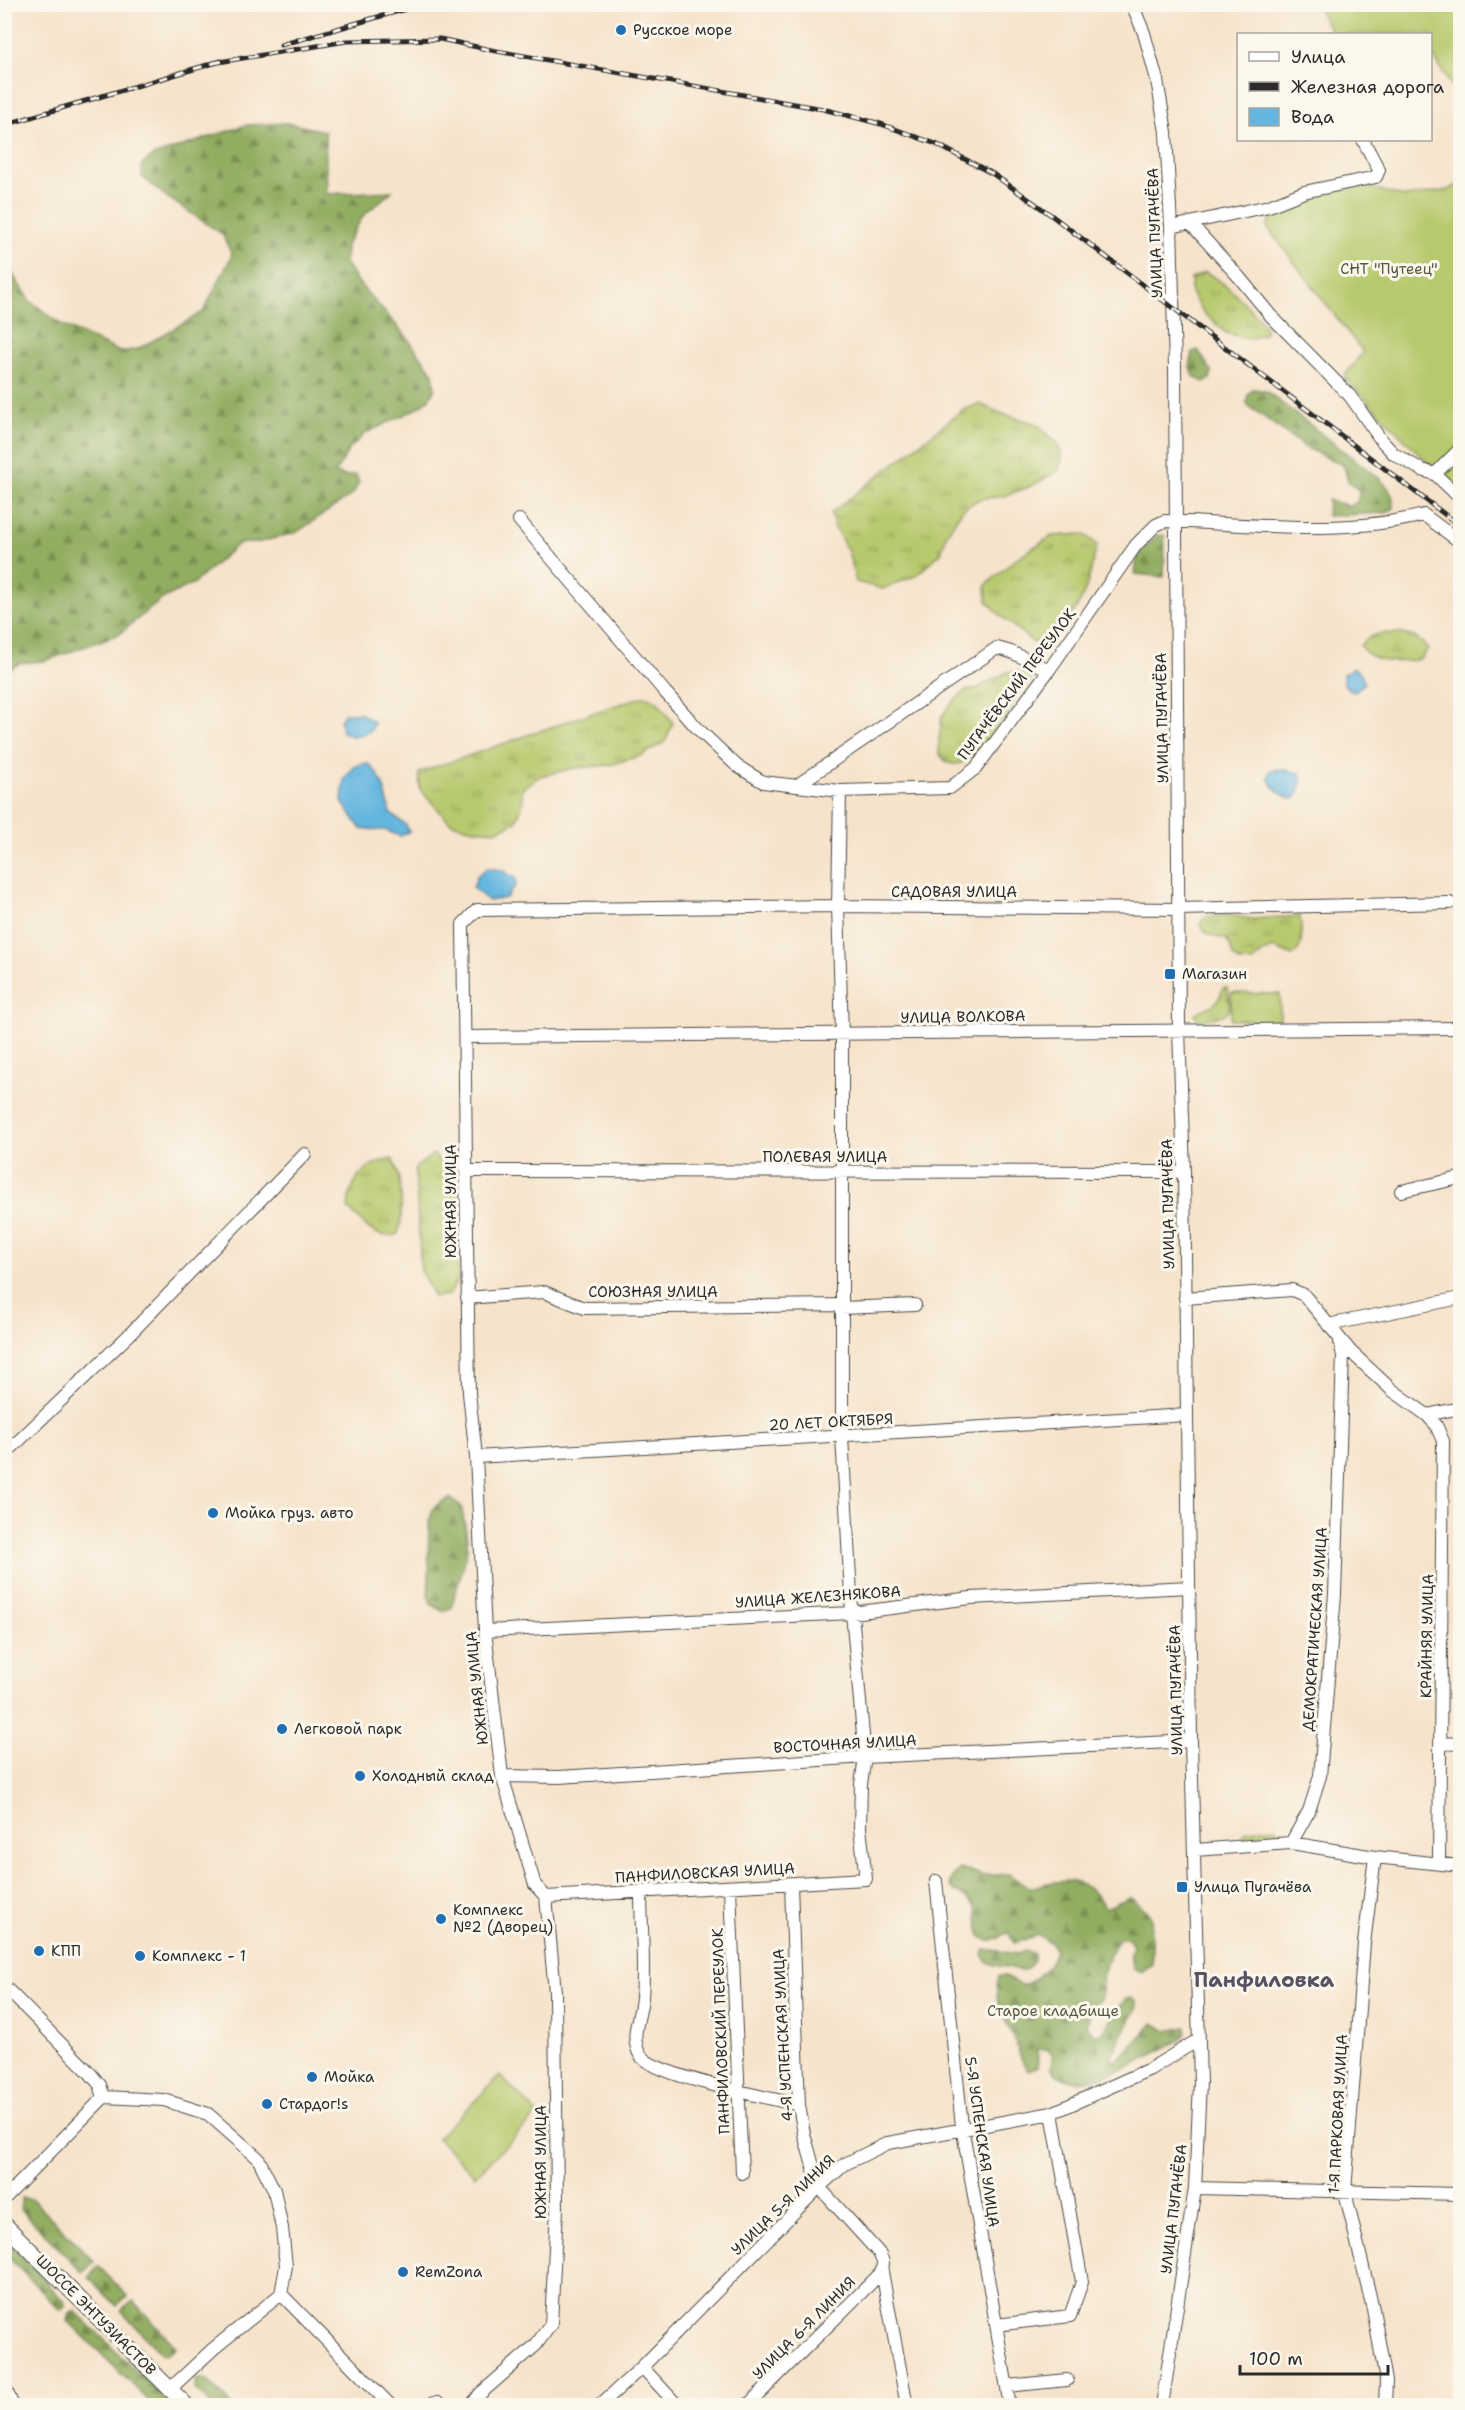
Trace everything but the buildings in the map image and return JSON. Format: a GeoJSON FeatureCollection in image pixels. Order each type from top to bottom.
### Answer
{"type":"FeatureCollection","features":[{"type":"Feature","properties":{"kind":"main road","name":"ШОССЕ ЭНТУЗИАСТОВ"},"geometry":{"type":"LineString","coordinates":[[4,2224],[187,2406]]}},
{"type":"Feature","properties":{"kind":"street","name":"УЛИЦА ПУГАЧЁВА"},"geometry":{"type":"LineString","coordinates":[[1132,4],[1144,33],[1157,80],[1166,132],[1171,227],[1175,367],[1179,1030],[1184,1172],[1191,1741],[1200,2093],[1195,2188],[1162,2406]]}},
{"type":"Feature","properties":{"kind":"street"},"geometry":{"type":"LineString","coordinates":[[1171,227],[1269,206],[1304,192],[1376,177],[1379,170],[1364,141]]}},
{"type":"Feature","properties":{"kind":"street"},"geometry":{"type":"LineString","coordinates":[[1190,223],[1271,316],[1350,396],[1381,441],[1394,454],[1422,470],[1435,474],[1461,498]]}},
{"type":"Feature","properties":{"kind":"street"},"geometry":{"type":"LineString","coordinates":[[1435,474],[1461,449]]}},
{"type":"Feature","properties":{"kind":"street","name":"ПУГАЧЁВСКИЙ ПЕРЕУЛОК"},"geometry":{"type":"LineString","coordinates":[[519,520],[665,692],[737,766],[763,782],[840,792],[950,788],[976,768],[1049,670],[1136,545],[1156,525],[1165,521],[1317,528],[1404,520],[1424,515],[1461,542]]}},
{"type":"Feature","properties":{"kind":"street"},"geometry":{"type":"LineString","coordinates":[[796,786],[997,648],[1049,670]]}},
{"type":"Feature","properties":{"kind":"street"},"geometry":{"type":"LineString","coordinates":[[840,792],[838,906],[842,1034],[842,1436],[852,1613],[865,1757]]}},
{"type":"Feature","properties":{"kind":"street","name":"САДОВАЯ УЛИЦА"},"geometry":{"type":"LineString","coordinates":[[463,924],[477,910],[838,906],[1179,909],[1450,903]]}},
{"type":"Feature","properties":{"kind":"street","name":"ЮЖНАЯ УЛИЦА"},"geometry":{"type":"LineString","coordinates":[[463,924],[469,1393],[476,1457],[485,1631],[502,1776],[535,1885],[546,1897],[556,2003],[557,2209],[551,2324],[536,2345],[480,2394],[471,2406]]}},
{"type":"Feature","properties":{"kind":"street","name":"УЛИЦА ВОЛКОВА"},"geometry":{"type":"LineString","coordinates":[[466,1037],[1461,1028]]}},
{"type":"Feature","properties":{"kind":"street"},"geometry":{"type":"LineString","coordinates":[[4,1455],[122,1342],[304,1154]]}},
{"type":"Feature","properties":{"kind":"street","name":"ПОЛЕВАЯ УЛИЦА"},"geometry":{"type":"LineString","coordinates":[[466,1172],[1184,1172]]}},
{"type":"Feature","properties":{"kind":"street"},"geometry":{"type":"LineString","coordinates":[[1401,1191],[1461,1178]]}},
{"type":"Feature","properties":{"kind":"street"},"geometry":{"type":"LineString","coordinates":[[1185,1298],[1292,1290],[1304,1295],[1351,1352],[1392,1390],[1427,1415],[1461,1408]]}},
{"type":"Feature","properties":{"kind":"street","name":"СОЮЗНАЯ УЛИЦА"},"geometry":{"type":"LineString","coordinates":[[467,1298],[544,1292],[584,1308],[915,1305]]}},
{"type":"Feature","properties":{"kind":"street"},"geometry":{"type":"LineString","coordinates":[[1328,1325],[1461,1298]]}},
{"type":"Feature","properties":{"kind":"street","name":"ДЕМОКРАТИЧЕСКАЯ УЛИЦА"},"geometry":{"type":"LineString","coordinates":[[1291,1843],[1309,1810],[1320,1776],[1335,1594],[1343,1355],[1339,1339]]}},
{"type":"Feature","properties":{"kind":"street","name":"20 ЛЕТ ОКТЯБРЯ"},"geometry":{"type":"LineString","coordinates":[[476,1457],[1187,1415]]}},
{"type":"Feature","properties":{"kind":"street","name":"КРАЙНЯЯ УЛИЦА"},"geometry":{"type":"LineString","coordinates":[[1427,1415],[1436,1425],[1443,1441],[1439,1862]]}},
{"type":"Feature","properties":{"kind":"street","name":"УЛИЦА ЖЕЛЕЗНЯКОВА"},"geometry":{"type":"LineString","coordinates":[[485,1631],[852,1613],[971,1598],[1189,1587]]}},
{"type":"Feature","properties":{"kind":"street","name":"ВОСТОЧНАЯ УЛИЦА"},"geometry":{"type":"LineString","coordinates":[[502,1776],[559,1777],[865,1757],[1191,1741]]}},
{"type":"Feature","properties":{"kind":"street"},"geometry":{"type":"LineString","coordinates":[[1441,1743],[1461,1744]]}},
{"type":"Feature","properties":{"kind":"street","name":"ПАНФИЛОВСКАЯ УЛИЦА"},"geometry":{"type":"LineString","coordinates":[[546,1897],[866,1879],[860,1828],[861,1784],[865,1757]]}},
{"type":"Feature","properties":{"kind":"street"},"geometry":{"type":"LineString","coordinates":[[1195,1850],[1291,1843],[1375,1857],[1461,1866]]}},
{"type":"Feature","properties":{"kind":"street","name":"1-Я ПАРКОВАЯ УЛИЦА"},"geometry":{"type":"LineString","coordinates":[[1375,1857],[1364,1943],[1345,2192],[1373,2309],[1386,2381],[1385,2406]]}},
{"type":"Feature","properties":{"kind":"street","name":"5-Я УСПЕНСКАЯ УЛИЦА"},"geometry":{"type":"LineString","coordinates":[[936,1881],[963,2130],[1010,2406]]}},
{"type":"Feature","properties":{"kind":"street","name":"4-Я УСПЕНСКАЯ УЛИЦА"},"geometry":{"type":"LineString","coordinates":[[791,1885],[800,2105],[804,2134],[819,2187],[879,2253],[884,2262],[882,2272],[903,2402]]}},
{"type":"Feature","properties":{"kind":"street","name":"ПАНФИЛОВСКИЙ ПЕРЕУЛОК"},"geometry":{"type":"LineString","coordinates":[[730,1888],[742,2173]]}},
{"type":"Feature","properties":{"kind":"street"},"geometry":{"type":"LineString","coordinates":[[640,1892],[642,1997],[635,2041],[640,2055],[648,2062],[675,2074],[800,2105]]}},
{"type":"Feature","properties":{"kind":"street"},"geometry":{"type":"LineString","coordinates":[[4,1986],[90,2073],[100,2085],[104,2097]]}},
{"type":"Feature","properties":{"kind":"street","name":"УЛИЦА 5-Я ЛИНИЯ"},"geometry":{"type":"LineString","coordinates":[[599,2406],[642,2367],[819,2187],[845,2164],[888,2143],[1052,2113],[1150,2069],[1198,2040]]}},
{"type":"Feature","properties":{"kind":"street"},"geometry":{"type":"LineString","coordinates":[[4,2199],[104,2097],[164,2100],[208,2114],[258,2158],[274,2190],[282,2228],[286,2266],[281,2294],[206,2355],[170,2389]]}},
{"type":"Feature","properties":{"kind":"street"},"geometry":{"type":"LineString","coordinates":[[996,2325],[1070,2316],[1082,2282],[1052,2113]]}},
{"type":"Feature","properties":{"kind":"street"},"geometry":{"type":"LineString","coordinates":[[1195,2188],[1461,2194]]}},
{"type":"Feature","properties":{"kind":"street","name":"УЛИЦА 6-Я ЛИНИЯ"},"geometry":{"type":"LineString","coordinates":[[747,2406],[882,2272]]}},
{"type":"Feature","properties":{"kind":"street"},"geometry":{"type":"LineString","coordinates":[[281,2294],[391,2406]]}},
{"type":"Feature","properties":{"kind":"street"},"geometry":{"type":"LineString","coordinates":[[642,2367],[678,2406]]}},
{"type":"Feature","properties":{"kind":"street"},"geometry":{"type":"LineString","coordinates":[[1006,2386],[1067,2380]]}},
{"type":"Feature","properties":{"kind":"street"},"geometry":{"type":"LineString","coordinates":[[4,2385],[13,2406]]}},
{"type":"Feature","properties":{"kind":"street"},"geometry":{"type":"LineString","coordinates":[[424,2406],[441,2404]]}},
{"type":"Feature","properties":{"kind":"green space"},"geometry":{"type":"Polygon","coordinates":[[[1315,5],[1460,5],[1460,99],[1432,55],[1432,33],[1332,33],[1315,5]]]}},
{"type":"Feature","properties":{"kind":"green space"},"geometry":{"type":"Polygon","coordinates":[[[287,123],[325,131],[327,194],[392,191],[363,216],[346,245],[345,263],[361,286],[406,336],[433,373],[435,389],[428,400],[416,409],[366,433],[350,448],[335,473],[345,476],[356,475],[359,482],[353,494],[297,532],[261,542],[238,544],[194,583],[162,599],[119,634],[45,661],[20,663],[5,672],[5,262],[29,300],[62,325],[120,352],[138,349],[203,312],[232,255],[222,234],[168,198],[142,177],[142,165],[153,156],[246,125],[287,123]]]}},
{"type":"Feature","properties":{"kind":"green space","name":"СНТ \"Путеец\""},"geometry":{"type":"Polygon","coordinates":[[[1460,184],[1460,488],[1431,466],[1344,377],[1363,352],[1267,227],[1271,217],[1302,198],[1360,185],[1405,197],[1448,190],[1460,184]]]}},
{"type":"Feature","properties":{"kind":"green space"},"geometry":{"type":"Polygon","coordinates":[[[1205,272],[1230,290],[1266,326],[1264,334],[1248,339],[1226,333],[1203,312],[1191,293],[1191,279],[1205,272]]]}},
{"type":"Feature","properties":{"kind":"green space"},"geometry":{"type":"Polygon","coordinates":[[[1198,350],[1212,372],[1210,379],[1203,382],[1194,376],[1190,367],[1193,352],[1198,350]]]}},
{"type":"Feature","properties":{"kind":"green space"},"geometry":{"type":"Polygon","coordinates":[[[1253,389],[1266,391],[1379,478],[1390,491],[1394,508],[1386,513],[1327,516],[1328,500],[1350,506],[1358,501],[1359,491],[1348,481],[1344,466],[1305,447],[1246,404],[1248,395],[1253,389]]]}},
{"type":"Feature","properties":{"kind":"green space"},"geometry":{"type":"Polygon","coordinates":[[[979,404],[1037,424],[1059,445],[1062,459],[1058,471],[1029,487],[1004,496],[979,499],[963,509],[947,533],[941,553],[915,576],[882,589],[856,582],[848,551],[834,526],[831,513],[963,410],[979,404]]]}},
{"type":"Feature","properties":{"kind":"green space"},"geometry":{"type":"Polygon","coordinates":[[[1083,534],[1097,544],[1085,591],[1072,614],[1063,624],[1034,643],[1001,616],[987,601],[986,585],[1018,557],[1052,536],[1083,534]]]}},
{"type":"Feature","properties":{"kind":"green space"},"geometry":{"type":"Polygon","coordinates":[[[1158,535],[1165,536],[1164,577],[1135,574],[1137,558],[1158,535]]]}},
{"type":"Feature","properties":{"kind":"green space"},"geometry":{"type":"Polygon","coordinates":[[[1397,633],[1415,637],[1428,648],[1421,659],[1396,662],[1380,660],[1372,657],[1360,646],[1372,636],[1397,633]]]}},
{"type":"Feature","properties":{"kind":"green space"},"geometry":{"type":"Polygon","coordinates":[[[1007,672],[1029,672],[1032,679],[1015,696],[1002,724],[986,744],[961,763],[947,763],[939,753],[942,716],[965,691],[978,688],[1007,672]]]}},
{"type":"Feature","properties":{"kind":"green space"},"geometry":{"type":"Polygon","coordinates":[[[645,696],[657,701],[673,723],[665,742],[642,755],[610,765],[574,768],[540,776],[522,789],[523,804],[516,822],[495,831],[451,823],[420,790],[419,773],[426,770],[645,696]]]}},
{"type":"Feature","properties":{"kind":"green space"},"geometry":{"type":"Polygon","coordinates":[[[1227,915],[1253,919],[1300,916],[1302,938],[1299,948],[1292,956],[1274,948],[1264,952],[1252,962],[1240,962],[1233,956],[1226,939],[1207,933],[1202,928],[1201,923],[1205,917],[1227,915]]]}},
{"type":"Feature","properties":{"kind":"green space"},"geometry":{"type":"Polygon","coordinates":[[[1223,988],[1227,988],[1230,1004],[1228,1013],[1200,1020],[1195,1015],[1197,1012],[1217,1002],[1223,988]]]}},
{"type":"Feature","properties":{"kind":"green space"},"geometry":{"type":"Polygon","coordinates":[[[1231,993],[1280,994],[1280,1021],[1231,1020],[1231,993]]]}},
{"type":"Feature","properties":{"kind":"green space"},"geometry":{"type":"Polygon","coordinates":[[[433,1154],[449,1170],[457,1187],[458,1280],[449,1295],[434,1297],[421,1272],[415,1168],[433,1154]]]}},
{"type":"Feature","properties":{"kind":"green space"},"geometry":{"type":"Polygon","coordinates":[[[392,1159],[400,1185],[401,1217],[398,1234],[390,1236],[370,1229],[348,1208],[349,1198],[360,1175],[366,1169],[382,1161],[392,1159]]]}},
{"type":"Feature","properties":{"kind":"green space"},"geometry":{"type":"Polygon","coordinates":[[[450,1498],[461,1506],[467,1535],[467,1548],[452,1608],[442,1611],[431,1604],[428,1594],[429,1530],[433,1510],[450,1498]]]}},
{"type":"Feature","properties":{"kind":"green space"},"geometry":{"type":"Polygon","coordinates":[[[1275,1828],[1280,1832],[1279,1835],[1257,1840],[1244,1839],[1243,1836],[1247,1831],[1275,1828]]]}},
{"type":"Feature","properties":{"kind":"green space","name":"Старое кладбище"},"geometry":{"type":"Polygon","coordinates":[[[960,1869],[983,1876],[1009,1874],[1030,1888],[1063,1881],[1079,1884],[1094,1893],[1106,1908],[1130,1897],[1134,1899],[1150,1915],[1152,1922],[1150,1933],[1152,1964],[1141,1972],[1132,1967],[1130,1956],[1133,1946],[1128,1938],[1119,1938],[1107,1961],[1102,1978],[1102,1997],[1091,2010],[1086,2026],[1096,2035],[1103,2032],[1126,1998],[1131,1997],[1136,2001],[1137,2008],[1111,2056],[1115,2062],[1154,2023],[1167,2031],[1186,2027],[1186,2033],[1180,2040],[1133,2065],[1095,2078],[1077,2080],[1062,2077],[1050,2068],[1053,2055],[1047,2049],[1037,2049],[1037,2067],[1028,2070],[998,2003],[999,1976],[1005,1976],[1023,1986],[1042,1972],[1056,1951],[1051,1943],[1038,1935],[1014,1943],[1008,1932],[991,1940],[981,1937],[975,1907],[951,1887],[952,1876],[960,1869]]]}},
{"type":"Feature","properties":{"kind":"green space"},"geometry":{"type":"Polygon","coordinates":[[[985,1949],[1018,1954],[1026,1950],[1034,1954],[1034,1957],[1026,1969],[1020,1971],[993,1965],[982,1954],[985,1949]]]}},
{"type":"Feature","properties":{"kind":"green space"},"geometry":{"type":"Polygon","coordinates":[[[500,2076],[538,2114],[475,2176],[437,2138],[500,2076]]]}},
{"type":"Feature","properties":{"kind":"green space"},"geometry":{"type":"Polygon","coordinates":[[[22,2198],[32,2199],[94,2261],[83,2273],[20,2209],[22,2198]]]}},
{"type":"Feature","properties":{"kind":"green space"},"geometry":{"type":"Polygon","coordinates":[[[5,2238],[64,2301],[65,2306],[60,2310],[5,2254],[5,2238]]]}},
{"type":"Feature","properties":{"kind":"green space"},"geometry":{"type":"Polygon","coordinates":[[[98,2266],[128,2296],[117,2306],[89,2278],[98,2266]]]}},
{"type":"Feature","properties":{"kind":"green space"},"geometry":{"type":"Polygon","coordinates":[[[133,2301],[176,2347],[168,2354],[163,2355],[121,2311],[133,2301]]]}},
{"type":"Feature","properties":{"kind":"green space"},"geometry":{"type":"Polygon","coordinates":[[[75,2311],[171,2405],[153,2405],[68,2321],[70,2312],[75,2311]]]}},
{"type":"Feature","properties":{"kind":"green space"},"geometry":{"type":"Polygon","coordinates":[[[197,2379],[206,2379],[232,2405],[211,2405],[195,2389],[197,2379]]]}},
{"type":"Feature","properties":{"kind":"water"},"geometry":{"type":"Polygon","coordinates":[[[1354,668],[1361,673],[1364,683],[1355,692],[1345,685],[1343,677],[1343,674],[1354,668]]]}},
{"type":"Feature","properties":{"kind":"water"},"geometry":{"type":"Polygon","coordinates":[[[345,713],[360,713],[374,722],[371,731],[354,737],[342,732],[340,721],[345,713]]]}},
{"type":"Feature","properties":{"kind":"water"},"geometry":{"type":"Polygon","coordinates":[[[367,763],[380,779],[390,813],[406,825],[409,832],[400,836],[385,830],[361,829],[342,802],[344,779],[355,766],[367,763]]]}},
{"type":"Feature","properties":{"kind":"water"},"geometry":{"type":"Polygon","coordinates":[[[1279,769],[1300,773],[1301,787],[1294,799],[1279,792],[1268,778],[1270,771],[1279,769]]]}},
{"type":"Feature","properties":{"kind":"water"},"geometry":{"type":"Polygon","coordinates":[[[487,868],[502,870],[516,879],[516,885],[506,898],[489,901],[473,888],[477,876],[487,868]]]}},
{"type":"Feature","properties":{"kind":"railway"},"geometry":{"type":"LineString","coordinates":[[281,45],[423,4]]}},
{"type":"Feature","properties":{"kind":"railway"},"geometry":{"type":"LineString","coordinates":[[213,63],[347,41],[440,39],[823,109],[881,124],[936,144],[993,174],[1051,215],[1460,526]]}},
{"type":"Feature","properties":{"kind":"railway"},"geometry":{"type":"LineString","coordinates":[[4,125],[221,61]]}},
{"type":"Feature","properties":{"kind":"place","name":"Русское море"},"geometry":{"type":"Point","coordinates":[621,30]}},
{"type":"Feature","properties":{"kind":"place","name":"Магазин"},"geometry":{"type":"Point","coordinates":[1170,974]}},
{"type":"Feature","properties":{"kind":"place","name":"Мойка груз. авто"},"geometry":{"type":"Point","coordinates":[213,1513]}},
{"type":"Feature","properties":{"kind":"place","name":"Легковой парк"},"geometry":{"type":"Point","coordinates":[282,1729]}},
{"type":"Feature","properties":{"kind":"place","name":"Холодный склад"},"geometry":{"type":"Point","coordinates":[360,1776]}},
{"type":"Feature","properties":{"kind":"place","name":"Улица Пугачёва"},"geometry":{"type":"Point","coordinates":[1182,1887]}},
{"type":"Feature","properties":{"kind":"place","name":"Комплекс №2 (Дворец)"},"geometry":{"type":"Point","coordinates":[441,1919]}},
{"type":"Feature","properties":{"kind":"place","name":"КПП"},"geometry":{"type":"Point","coordinates":[39,1951]}},
{"type":"Feature","properties":{"kind":"place","name":"Комплекс - 1"},"geometry":{"type":"Point","coordinates":[140,1956]}},
{"type":"Feature","properties":{"kind":"place","name":"Мойка"},"geometry":{"type":"Point","coordinates":[312,2077]}},
{"type":"Feature","properties":{"kind":"place","name":"Стардог!s"},"geometry":{"type":"Point","coordinates":[267,2104]}},
{"type":"Feature","properties":{"kind":"place","name":"RemZona"},"geometry":{"type":"Point","coordinates":[403,2272]}},
{"type":"Feature","properties":{"kind":"district","name":"Панфиловка"},"geometry":{"type":"Point","coordinates":[1264,1980]}}]}
